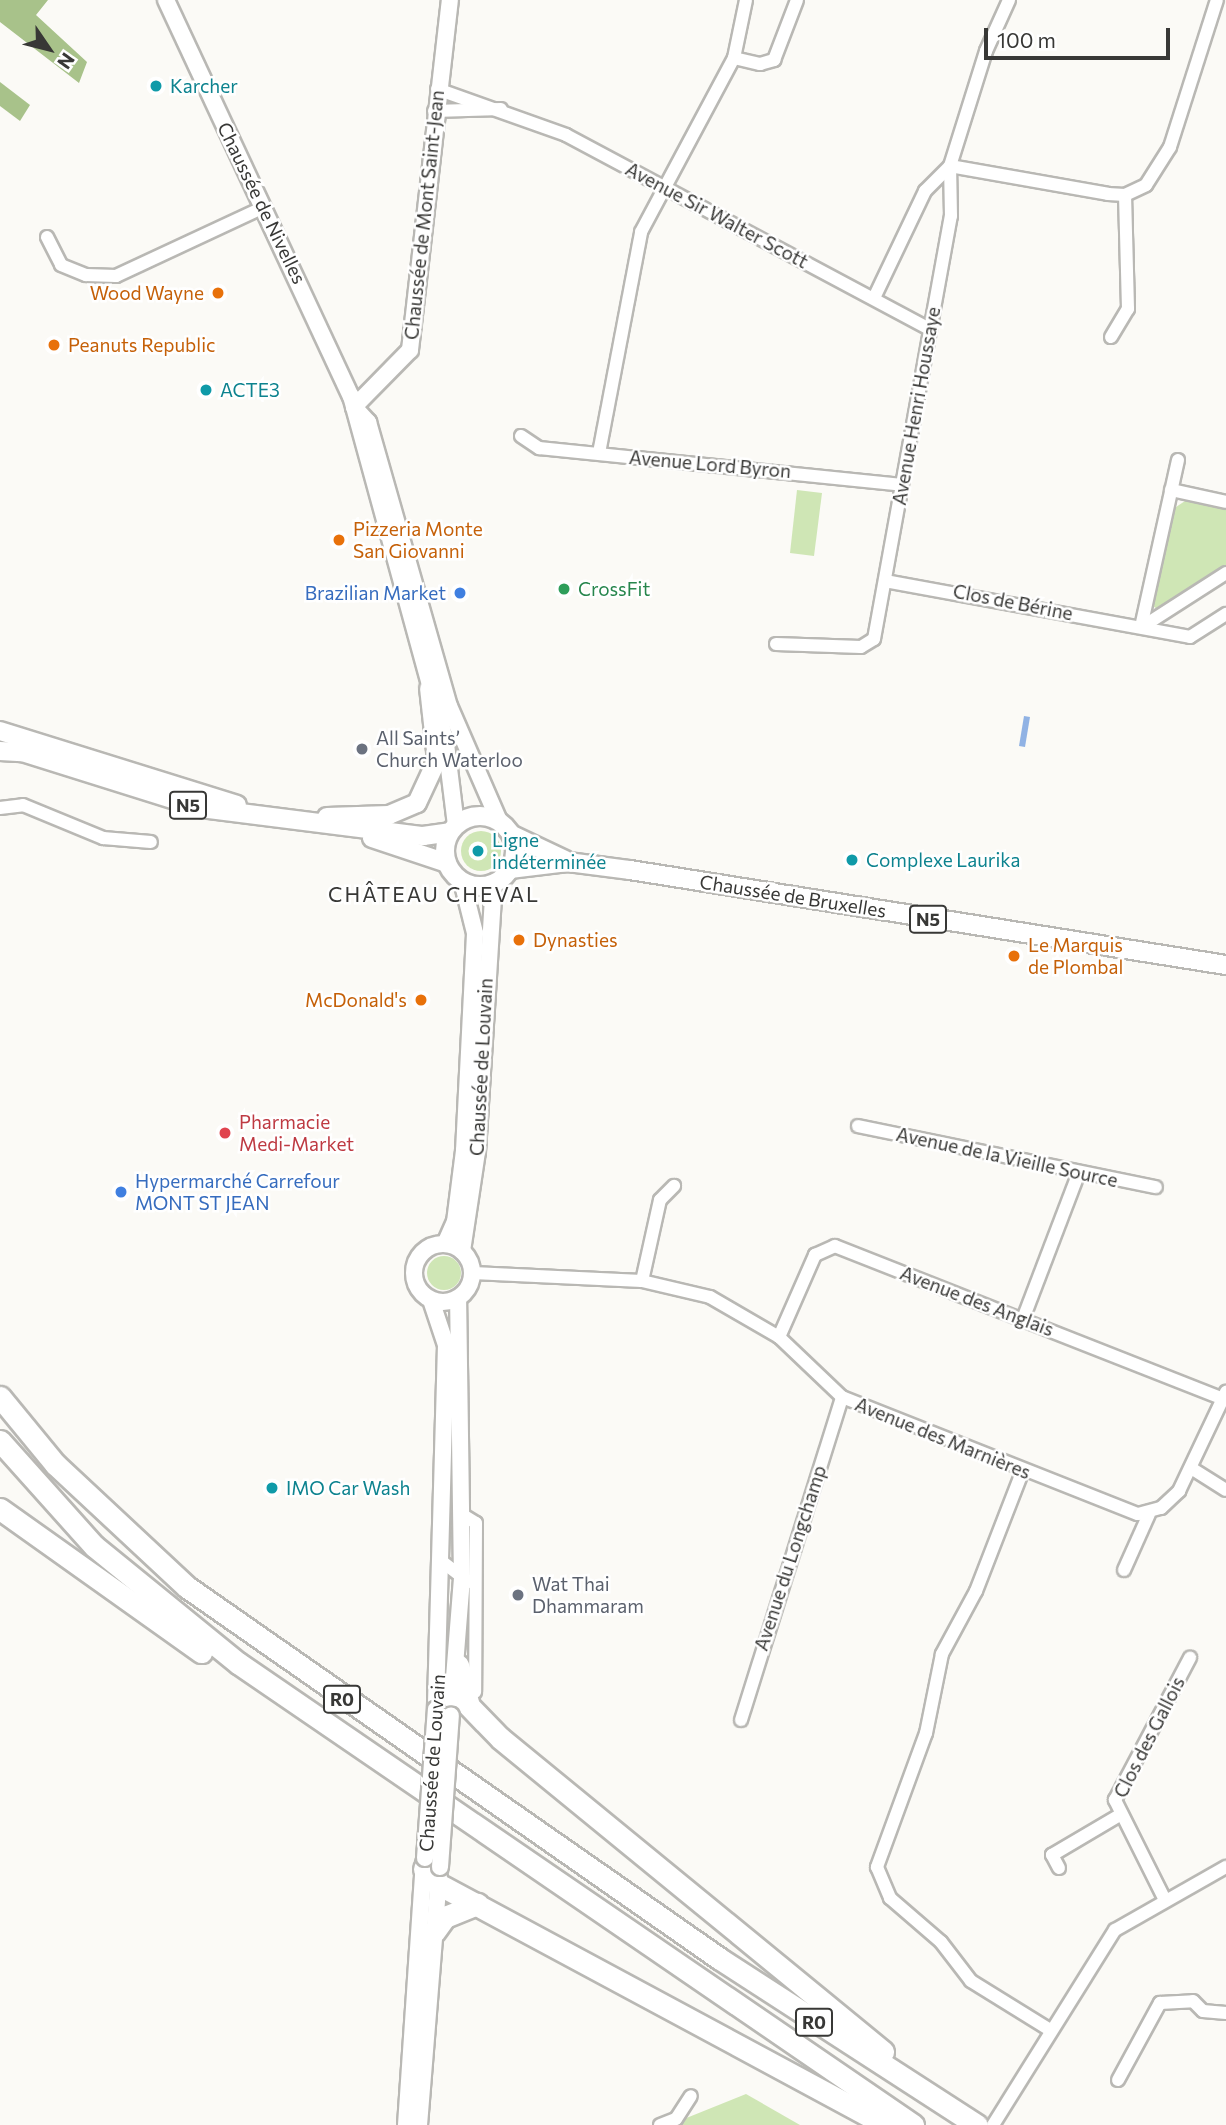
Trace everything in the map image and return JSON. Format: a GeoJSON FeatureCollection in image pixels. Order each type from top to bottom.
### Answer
{"type":"FeatureCollection","features":[{"type":"Feature","properties":{"kind":"highway","name":"R0"},"geometry":{"type":"LineString","coordinates":[[0,1397],[55,1464],[187,1587],[434,1763],[908,2083],[977,2125]]}},
{"type":"Feature","properties":{"kind":"highway","name":"R0"},"geometry":{"type":"LineString","coordinates":[[0,1441],[94,1546],[239,1663],[913,2125]]}},
{"type":"Feature","properties":{"kind":"highway"},"geometry":{"type":"LineString","coordinates":[[0,1509],[211,1658],[239,1663]]}},
{"type":"Feature","properties":{"kind":"highway"},"geometry":{"type":"LineString","coordinates":[[458,1665],[469,1706],[500,1738],[894,2060],[908,2083]]}},
{"type":"Feature","properties":{"kind":"highway"},"geometry":{"type":"LineString","coordinates":[[432,1869],[477,1904],[886,2125]]}},
{"type":"Feature","properties":{"kind":"highway"},"geometry":{"type":"LineString","coordinates":[[434,1932],[445,1917],[477,1904]]}},
{"type":"Feature","properties":{"kind":"main road","name":"Chaussée de Nivelles"},"geometry":{"type":"LineString","coordinates":[[166,0],[264,207],[354,407],[456,792],[453,828]]}},
{"type":"Feature","properties":{"kind":"main road","name":"Chaussée de Mont Saint-Jean"},"geometry":{"type":"LineString","coordinates":[[354,407],[406,356],[411,334],[434,111],[450,0]]}},
{"type":"Feature","properties":{"kind":"main road","name":"Chaussée de Nivelles"},"geometry":{"type":"LineString","coordinates":[[354,407],[368,422],[449,706],[499,821]]}},
{"type":"Feature","properties":{"kind":"main road"},"geometry":{"type":"LineString","coordinates":[[289,818],[389,815],[417,803],[437,760],[429,688]]}},
{"type":"Feature","properties":{"kind":"main road","name":"N5"},"geometry":{"type":"LineString","coordinates":[[0,731],[265,815]]}},
{"type":"Feature","properties":{"kind":"main road","name":"N5"},"geometry":{"type":"LineString","coordinates":[[0,751],[22,752],[201,808],[289,818],[349,829],[423,836],[453,828],[475,816],[499,821],[512,835],[568,862]]}},
{"type":"Feature","properties":{"kind":"main road"},"geometry":{"type":"LineString","coordinates":[[453,828],[447,863],[462,881],[494,883],[510,869],[512,835]]}},
{"type":"Feature","properties":{"kind":"main road","name":"N5"},"geometry":{"type":"LineString","coordinates":[[349,829],[447,863]]}},
{"type":"Feature","properties":{"kind":"main road","name":"N5"},"geometry":{"type":"LineString","coordinates":[[510,869],[568,862]]}},
{"type":"Feature","properties":{"kind":"main road","name":"Chaussée de Bruxelles"},"geometry":{"type":"LineString","coordinates":[[568,862],[1226,965]]}},
{"type":"Feature","properties":{"kind":"main road","name":"Chaussée de Louvain"},"geometry":{"type":"LineString","coordinates":[[445,1244],[456,1222],[463,1163],[475,933],[462,881]]}},
{"type":"Feature","properties":{"kind":"main road","name":"Chaussée de Louvain"},"geometry":{"type":"LineString","coordinates":[[462,1251],[476,1163],[494,883]]}},
{"type":"Feature","properties":{"kind":"main road"},"geometry":{"type":"LineString","coordinates":[[445,1244],[462,1251],[473,1273],[458,1299],[431,1300],[415,1283],[414,1266],[424,1251],[445,1244]]}},
{"type":"Feature","properties":{"kind":"main road","name":"Chaussée de Louvain"},"geometry":{"type":"LineString","coordinates":[[444,1712],[458,1665],[462,1579],[464,1466],[458,1299]]}},
{"type":"Feature","properties":{"kind":"main road","name":"Chaussée de Louvain"},"geometry":{"type":"LineString","coordinates":[[405,2125],[432,1869],[444,1712],[446,1345],[431,1300]]}},
{"type":"Feature","properties":{"kind":"main road","name":"Chaussée de Louvain"},"geometry":{"type":"LineString","coordinates":[[446,1400],[452,1460],[456,1468],[464,1466]]}},
{"type":"Feature","properties":{"kind":"main road","name":"Chaussée de Louvain"},"geometry":{"type":"LineString","coordinates":[[419,2125],[434,1932],[432,1869]]}},
{"type":"Feature","properties":{"kind":"street"},"geometry":{"type":"LineString","coordinates":[[599,453],[639,243],[663,188],[734,58],[746,0]]}},
{"type":"Feature","properties":{"kind":"street"},"geometry":{"type":"LineString","coordinates":[[734,58],[760,64],[774,60],[797,0]]}},
{"type":"Feature","properties":{"kind":"street","name":"Avenue Henri Houssaye"},"geometry":{"type":"LineString","coordinates":[[776,644],[870,644],[885,581],[951,216],[950,166],[1009,0]]}},
{"type":"Feature","properties":{"kind":"street"},"geometry":{"type":"LineString","coordinates":[[950,166],[1125,195],[1162,166],[1217,0]]}},
{"type":"Feature","properties":{"kind":"street","name":"Avenue Sir Walter Scott"},"geometry":{"type":"LineString","coordinates":[[437,89],[501,109],[663,188],[929,329]]}},
{"type":"Feature","properties":{"kind":"street","name":"Avenue Sir Walter Scott"},"geometry":{"type":"LineString","coordinates":[[434,111],[501,109]]}},
{"type":"Feature","properties":{"kind":"street","name":"Avenue Henri Houssaye"},"geometry":{"type":"LineString","coordinates":[[874,298],[925,191],[950,166]]}},
{"type":"Feature","properties":{"kind":"street"},"geometry":{"type":"LineString","coordinates":[[1111,337],[1128,309],[1125,195]]}},
{"type":"Feature","properties":{"kind":"street"},"geometry":{"type":"LineString","coordinates":[[47,237],[61,265],[86,275],[116,275],[264,207]]}},
{"type":"Feature","properties":{"kind":"street","name":"Avenue Lord Byron"},"geometry":{"type":"LineString","coordinates":[[521,436],[539,448],[902,485]]}},
{"type":"Feature","properties":{"kind":"street"},"geometry":{"type":"LineString","coordinates":[[1141,627],[1178,460]]}},
{"type":"Feature","properties":{"kind":"street"},"geometry":{"type":"LineString","coordinates":[[1171,490],[1226,502]]}},
{"type":"Feature","properties":{"kind":"street"},"geometry":{"type":"LineString","coordinates":[[1141,627],[1226,573]]}},
{"type":"Feature","properties":{"kind":"street","name":"Clos de Bérine"},"geometry":{"type":"LineString","coordinates":[[885,581],[1191,637],[1226,614]]}},
{"type":"Feature","properties":{"kind":"street"},"geometry":{"type":"LineString","coordinates":[[0,808],[23,805],[103,838],[151,842]]}},
{"type":"Feature","properties":{"kind":"street","name":"Avenue de la Vieille Source"},"geometry":{"type":"LineString","coordinates":[[858,1126],[1156,1187]]}},
{"type":"Feature","properties":{"kind":"street"},"geometry":{"type":"LineString","coordinates":[[1023,1319],[1079,1172]]}},
{"type":"Feature","properties":{"kind":"street"},"geometry":{"type":"LineString","coordinates":[[642,1281],[660,1200],[674,1186]]}},
{"type":"Feature","properties":{"kind":"street","name":"Avenue des Anglais"},"geometry":{"type":"LineString","coordinates":[[779,1337],[815,1255],[828,1245],[1224,1396]]}},
{"type":"Feature","properties":{"kind":"street","name":"Avenue des Marnières"},"geometry":{"type":"LineString","coordinates":[[473,1273],[642,1281],[720,1301],[779,1337],[842,1397],[1023,1470],[1149,1514]]}},
{"type":"Feature","properties":{"kind":"street"},"geometry":{"type":"LineString","coordinates":[[1124,1570],[1149,1514],[1170,1501],[1191,1468],[1224,1396]]}},
{"type":"Feature","properties":{"kind":"street","name":"Avenue du Longchamp"},"geometry":{"type":"LineString","coordinates":[[741,1720],[842,1397]]}},
{"type":"Feature","properties":{"kind":"street"},"geometry":{"type":"LineString","coordinates":[[1191,1468],[1226,1490]]}},
{"type":"Feature","properties":{"kind":"street"},"geometry":{"type":"LineString","coordinates":[[1023,1470],[976,1591],[942,1654],[926,1733],[877,1867],[890,1898],[941,1942],[971,1981],[1051,2030]]}},
{"type":"Feature","properties":{"kind":"street"},"geometry":{"type":"LineString","coordinates":[[463,1515],[476,1523],[478,1587],[475,1692]]}},
{"type":"Feature","properties":{"kind":"street"},"geometry":{"type":"LineString","coordinates":[[444,1563],[462,1579],[478,1587]]}},
{"type":"Feature","properties":{"kind":"street","name":"Clos des Gallois"},"geometry":{"type":"LineString","coordinates":[[1164,1898],[1118,1816],[1115,1800],[1190,1658]]}},
{"type":"Feature","properties":{"kind":"street","name":"Clos des Gallois"},"geometry":{"type":"LineString","coordinates":[[1059,1868],[1052,1855],[1118,1816]]}},
{"type":"Feature","properties":{"kind":"street"},"geometry":{"type":"LineString","coordinates":[[993,2125],[1115,1930],[1164,1898],[1226,1867]]}},
{"type":"Feature","properties":{"kind":"street"},"geometry":{"type":"LineString","coordinates":[[1118,2080],[1160,2003],[1193,2001],[1203,2011],[1226,2013]]}},
{"type":"Feature","properties":{"kind":"street"},"geometry":{"type":"LineString","coordinates":[[660,2125],[676,2119],[691,2096]]}},
{"type":"Feature","properties":{"kind":"green space"},"geometry":{"type":"Polygon","coordinates":[[[0,0],[48,0],[36,15],[87,62],[79,83],[0,22],[0,0]]]}},
{"type":"Feature","properties":{"kind":"green space"},"geometry":{"type":"Polygon","coordinates":[[[0,82],[30,105],[20,121],[0,106],[0,82]]]}},
{"type":"Feature","properties":{"kind":"green space"},"geometry":{"type":"Polygon","coordinates":[[[797,490],[822,493],[814,556],[790,553],[797,490]]]}},
{"type":"Feature","properties":{"kind":"green space"},"geometry":{"type":"Polygon","coordinates":[[[1188,499],[1226,509],[1226,568],[1161,612],[1153,606],[1170,511],[1188,499]]]}},
{"type":"Feature","properties":{"kind":"green space"},"geometry":{"type":"Polygon","coordinates":[[[481,831],[495,837],[501,851],[495,865],[481,871],[467,865],[461,851],[467,837],[481,831]]]}},
{"type":"Feature","properties":{"kind":"green space"},"geometry":{"type":"Polygon","coordinates":[[[444,1256],[456,1261],[461,1273],[456,1285],[444,1290],[432,1285],[427,1273],[432,1261],[444,1256]]]}},
{"type":"Feature","properties":{"kind":"green space"},"geometry":{"type":"Polygon","coordinates":[[[746,2094],[800,2125],[669,2125],[746,2094]]]}},
{"type":"Feature","properties":{"kind":"water"},"geometry":{"type":"Polygon","coordinates":[[[1024,716],[1030,717],[1025,747],[1019,746],[1024,716]]]}},
{"type":"Feature","properties":{"kind":"place","name":"Karcher"},"geometry":{"type":"Point","coordinates":[156,86]}},
{"type":"Feature","properties":{"kind":"place","name":"Wood Wayne"},"geometry":{"type":"Point","coordinates":[218,293]}},
{"type":"Feature","properties":{"kind":"place","name":"Peanuts Republic"},"geometry":{"type":"Point","coordinates":[54,345]}},
{"type":"Feature","properties":{"kind":"place","name":"ACTE3"},"geometry":{"type":"Point","coordinates":[206,390]}},
{"type":"Feature","properties":{"kind":"place","name":"Pizzeria Monte San Giovanni"},"geometry":{"type":"Point","coordinates":[339,540]}},
{"type":"Feature","properties":{"kind":"place","name":"CrossFit"},"geometry":{"type":"Point","coordinates":[564,589]}},
{"type":"Feature","properties":{"kind":"place","name":"Brazilian Market"},"geometry":{"type":"Point","coordinates":[460,593]}},
{"type":"Feature","properties":{"kind":"place","name":"All Saints’ Church Waterloo"},"geometry":{"type":"Point","coordinates":[362,749]}},
{"type":"Feature","properties":{"kind":"place","name":"Ligne indéterminée"},"geometry":{"type":"Point","coordinates":[478,851]}},
{"type":"Feature","properties":{"kind":"place","name":"Complexe Laurika"},"geometry":{"type":"Point","coordinates":[852,860]}},
{"type":"Feature","properties":{"kind":"place","name":"Dynasties"},"geometry":{"type":"Point","coordinates":[519,940]}},
{"type":"Feature","properties":{"kind":"place","name":"Le Marquis de Plombal"},"geometry":{"type":"Point","coordinates":[1014,956]}},
{"type":"Feature","properties":{"kind":"place","name":"McDonald's"},"geometry":{"type":"Point","coordinates":[421,1000]}},
{"type":"Feature","properties":{"kind":"place","name":"Pharmacie Medi-Market"},"geometry":{"type":"Point","coordinates":[225,1133]}},
{"type":"Feature","properties":{"kind":"place","name":"Hypermarché Carrefour MONT ST JEAN"},"geometry":{"type":"Point","coordinates":[121,1192]}},
{"type":"Feature","properties":{"kind":"place","name":"IMO Car Wash"},"geometry":{"type":"Point","coordinates":[272,1488]}},
{"type":"Feature","properties":{"kind":"place","name":"Wat Thai Dhammaram"},"geometry":{"type":"Point","coordinates":[518,1595]}},
{"type":"Feature","properties":{"kind":"district","name":"CHÂTEAU CHEVAL"},"geometry":{"type":"Point","coordinates":[434,894]}}]}
